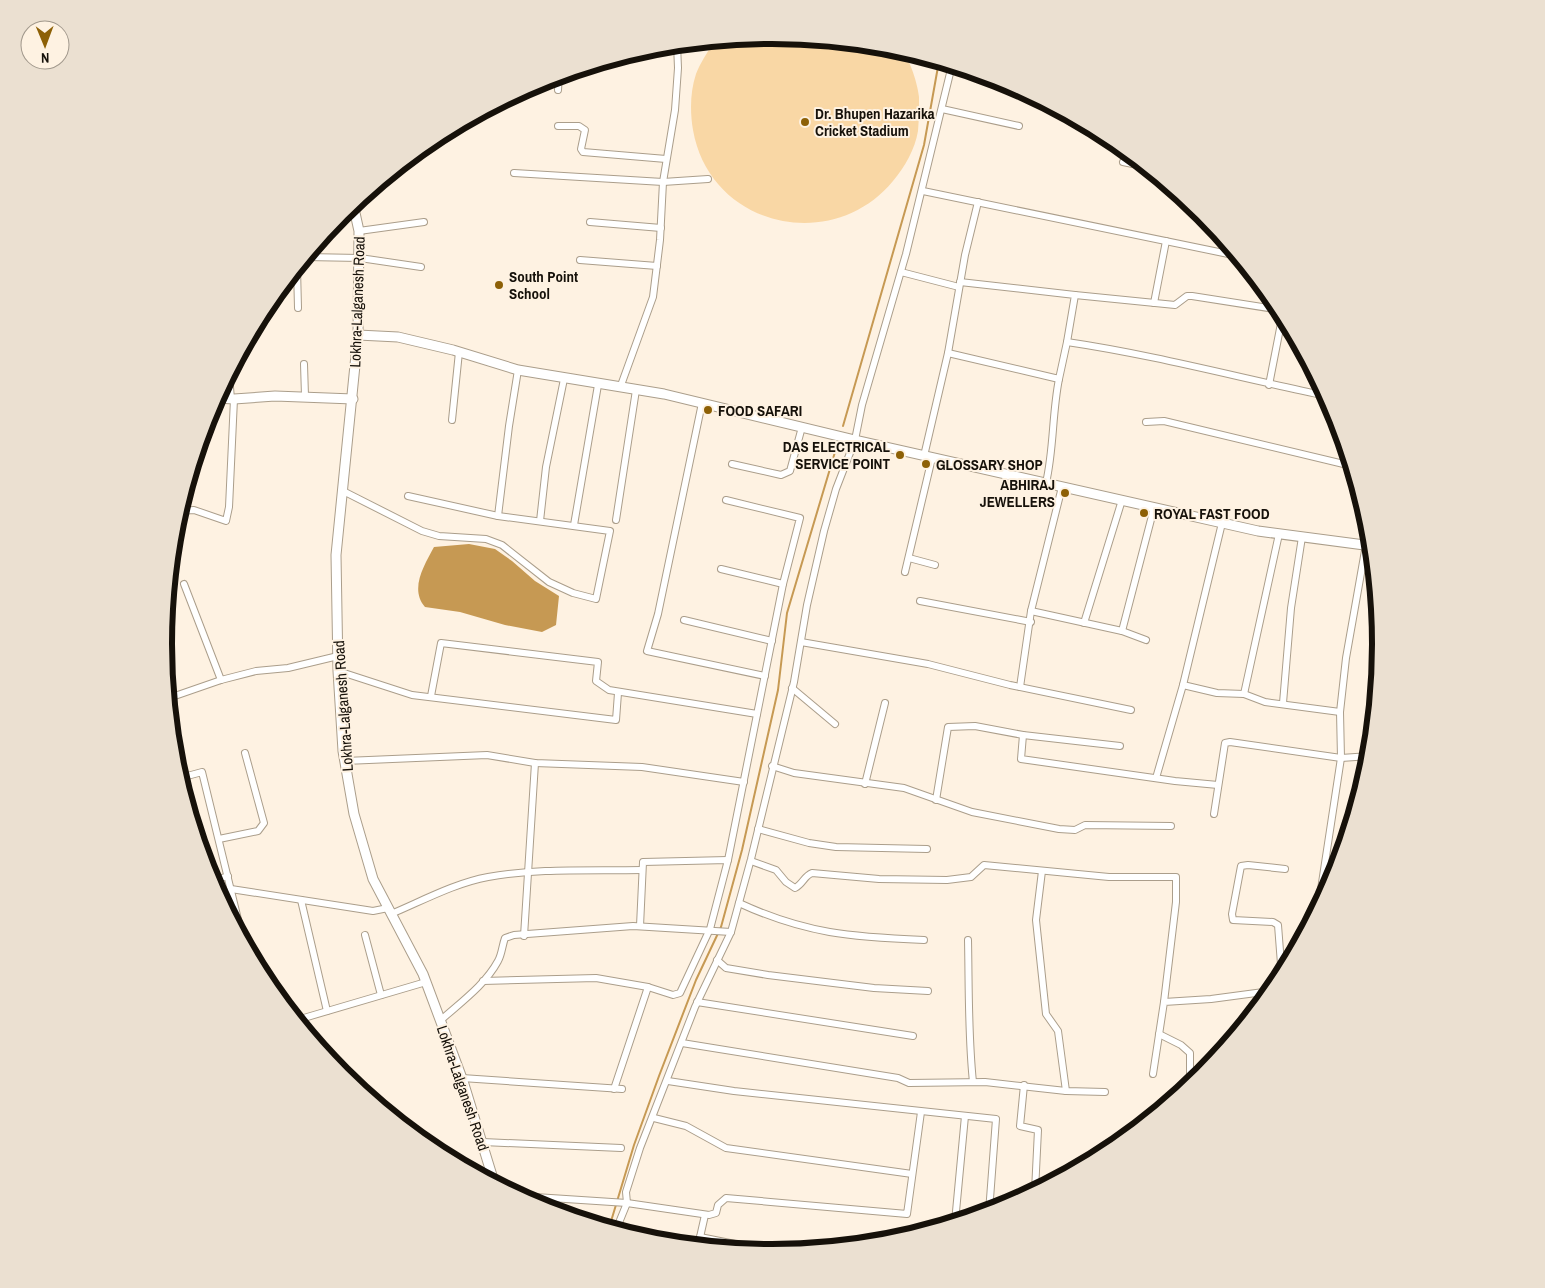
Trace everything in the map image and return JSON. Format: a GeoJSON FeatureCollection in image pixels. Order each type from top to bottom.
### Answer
{"type":"FeatureCollection","features":[{"type":"Feature","properties":{"kind":"street"},"geometry":{"type":"LineString","coordinates":[[620,388],[652,300],[661,228],[663,182],[675,102],[678,68],[677,52]]}},
{"type":"Feature","properties":{"kind":"street"},"geometry":{"type":"LineString","coordinates":[[618,1224],[629,1183],[697,1002],[717,960],[739,903],[751,861],[792,688],[824,531],[836,489],[855,440],[862,405],[923,191],[951,71]]}},
{"type":"Feature","properties":{"kind":"street"},"geometry":{"type":"LineString","coordinates":[[558,84],[558,90]]}},
{"type":"Feature","properties":{"kind":"street"},"geometry":{"type":"LineString","coordinates":[[942,109],[1019,126]]}},
{"type":"Feature","properties":{"kind":"street"},"geometry":{"type":"LineString","coordinates":[[558,126],[579,126],[585,130],[581,149],[583,152],[666,159]]}},
{"type":"Feature","properties":{"kind":"street"},"geometry":{"type":"LineString","coordinates":[[1123,162],[1133,164]]}},
{"type":"Feature","properties":{"kind":"street"},"geometry":{"type":"LineString","coordinates":[[514,173],[663,182],[708,179]]}},
{"type":"Feature","properties":{"kind":"street"},"geometry":{"type":"LineString","coordinates":[[923,191],[1229,254]]}},
{"type":"Feature","properties":{"kind":"street"},"geometry":{"type":"LineString","coordinates":[[905,572],[960,285],[978,202]]}},
{"type":"Feature","properties":{"kind":"street","name":"Lokhra-Lalganesh Road"},"geometry":{"type":"LineString","coordinates":[[355,213],[359,231],[360,258],[358,334],[336,555],[338,670],[345,762],[354,814],[373,879],[426,982],[462,1078],[492,1174]]}},
{"type":"Feature","properties":{"kind":"street"},"geometry":{"type":"LineString","coordinates":[[359,231],[424,222]]}},
{"type":"Feature","properties":{"kind":"street"},"geometry":{"type":"LineString","coordinates":[[590,222],[661,228]]}},
{"type":"Feature","properties":{"kind":"street"},"geometry":{"type":"LineString","coordinates":[[1154,302],[1166,241]]}},
{"type":"Feature","properties":{"kind":"street"},"geometry":{"type":"LineString","coordinates":[[314,257],[360,258],[421,267]]}},
{"type":"Feature","properties":{"kind":"street"},"geometry":{"type":"LineString","coordinates":[[580,260],[657,266]]}},
{"type":"Feature","properties":{"kind":"street"},"geometry":{"type":"LineString","coordinates":[[901,272],[960,285],[1175,305],[1188,296],[1192,296],[1271,309]]}},
{"type":"Feature","properties":{"kind":"street"},"geometry":{"type":"LineString","coordinates":[[297,277],[298,308]]}},
{"type":"Feature","properties":{"kind":"street"},"geometry":{"type":"LineString","coordinates":[[1046,483],[1052,455],[1054,409],[1075,295]]}},
{"type":"Feature","properties":{"kind":"street"},"geometry":{"type":"LineString","coordinates":[[1269,385],[1280,324]]}},
{"type":"Feature","properties":{"kind":"street"},"geometry":{"type":"LineString","coordinates":[[358,334],[398,337],[459,352],[518,370],[598,385],[664,394],[828,434],[1222,523],[1279,534],[1364,545]]}},
{"type":"Feature","properties":{"kind":"street"},"geometry":{"type":"LineString","coordinates":[[1067,342],[1180,362],[1269,385],[1318,394]]}},
{"type":"Feature","properties":{"kind":"street"},"geometry":{"type":"LineString","coordinates":[[452,420],[459,352]]}},
{"type":"Feature","properties":{"kind":"street"},"geometry":{"type":"LineString","coordinates":[[948,352],[1059,379]]}},
{"type":"Feature","properties":{"kind":"street"},"geometry":{"type":"LineString","coordinates":[[304,364],[304,396]]}},
{"type":"Feature","properties":{"kind":"street"},"geometry":{"type":"LineString","coordinates":[[498,516],[518,370]]}},
{"type":"Feature","properties":{"kind":"street"},"geometry":{"type":"LineString","coordinates":[[540,521],[546,467],[564,379]]}},
{"type":"Feature","properties":{"kind":"street"},"geometry":{"type":"LineString","coordinates":[[574,525],[598,385]]}},
{"type":"Feature","properties":{"kind":"street"},"geometry":{"type":"LineString","coordinates":[[188,510],[194,510],[226,521],[229,508],[233,399],[231,386]]}},
{"type":"Feature","properties":{"kind":"street"},"geometry":{"type":"LineString","coordinates":[[616,520],[636,390]]}},
{"type":"Feature","properties":{"kind":"street"},"geometry":{"type":"LineString","coordinates":[[225,399],[304,396],[353,399]]}},
{"type":"Feature","properties":{"kind":"street"},"geometry":{"type":"LineString","coordinates":[[702,403],[658,614],[647,651],[765,676]]}},
{"type":"Feature","properties":{"kind":"street"},"geometry":{"type":"LineString","coordinates":[[1146,422],[1164,420],[1345,464]]}},
{"type":"Feature","properties":{"kind":"street"},"geometry":{"type":"LineString","coordinates":[[732,464],[782,475],[790,471],[802,427]]}},
{"type":"Feature","properties":{"kind":"street"},"geometry":{"type":"LineString","coordinates":[[1020,687],[1031,622],[1031,611],[1062,487]]}},
{"type":"Feature","properties":{"kind":"street"},"geometry":{"type":"LineString","coordinates":[[343,491],[438,536],[486,539],[502,545],[549,582],[573,593],[596,599],[610,531],[498,516],[408,496]]}},
{"type":"Feature","properties":{"kind":"street"},"geometry":{"type":"LineString","coordinates":[[483,981],[596,978],[648,987],[679,995],[711,929],[728,860],[783,584],[800,518],[726,500]]}},
{"type":"Feature","properties":{"kind":"street"},"geometry":{"type":"LineString","coordinates":[[1084,622],[1122,500]]}},
{"type":"Feature","properties":{"kind":"street"},"geometry":{"type":"LineString","coordinates":[[1122,630],[1154,508]]}},
{"type":"Feature","properties":{"kind":"street"},"geometry":{"type":"LineString","coordinates":[[1156,778],[1183,685],[1222,523]]}},
{"type":"Feature","properties":{"kind":"street"},"geometry":{"type":"LineString","coordinates":[[1244,694],[1279,534]]}},
{"type":"Feature","properties":{"kind":"street"},"geometry":{"type":"LineString","coordinates":[[1283,703],[1291,608],[1302,537]]}},
{"type":"Feature","properties":{"kind":"street"},"geometry":{"type":"LineString","coordinates":[[909,558],[935,565]]}},
{"type":"Feature","properties":{"kind":"street"},"geometry":{"type":"LineString","coordinates":[[1321,886],[1341,758],[1340,712],[1346,658],[1367,558]]}},
{"type":"Feature","properties":{"kind":"street"},"geometry":{"type":"LineString","coordinates":[[720,569],[783,584]]}},
{"type":"Feature","properties":{"kind":"street"},"geometry":{"type":"LineString","coordinates":[[184,584],[221,680]]}},
{"type":"Feature","properties":{"kind":"street"},"geometry":{"type":"LineString","coordinates":[[920,601],[1031,622]]}},
{"type":"Feature","properties":{"kind":"street"},"geometry":{"type":"LineString","coordinates":[[1031,611],[1122,630],[1146,640]]}},
{"type":"Feature","properties":{"kind":"street"},"geometry":{"type":"LineString","coordinates":[[684,620],[772,641]]}},
{"type":"Feature","properties":{"kind":"street"},"geometry":{"type":"LineString","coordinates":[[801,642],[928,664],[1020,687],[1131,710]]}},
{"type":"Feature","properties":{"kind":"street"},"geometry":{"type":"LineString","coordinates":[[431,696],[441,643],[598,662],[596,681],[601,686],[618,693],[757,714]]}},
{"type":"Feature","properties":{"kind":"street"},"geometry":{"type":"LineString","coordinates":[[175,696],[221,680],[256,671],[288,668],[338,656]]}},
{"type":"Feature","properties":{"kind":"street"},"geometry":{"type":"LineString","coordinates":[[338,670],[412,694],[616,720],[618,693]]}},
{"type":"Feature","properties":{"kind":"street"},"geometry":{"type":"LineString","coordinates":[[1183,685],[1217,693],[1244,694],[1265,702],[1340,712]]}},
{"type":"Feature","properties":{"kind":"street"},"geometry":{"type":"LineString","coordinates":[[792,688],[835,724]]}},
{"type":"Feature","properties":{"kind":"street"},"geometry":{"type":"LineString","coordinates":[[865,784],[885,703]]}},
{"type":"Feature","properties":{"kind":"street"},"geometry":{"type":"LineString","coordinates":[[936,800],[948,727],[975,726],[1120,746]]}},
{"type":"Feature","properties":{"kind":"street"},"geometry":{"type":"LineString","coordinates":[[1023,734],[1020,758],[1218,785]]}},
{"type":"Feature","properties":{"kind":"street"},"geometry":{"type":"LineString","coordinates":[[1214,814],[1225,743],[1230,742],[1341,758],[1362,757]]}},
{"type":"Feature","properties":{"kind":"street"},"geometry":{"type":"LineString","coordinates":[[219,839],[258,831],[264,823],[245,753]]}},
{"type":"Feature","properties":{"kind":"street"},"geometry":{"type":"LineString","coordinates":[[345,762],[487,755],[535,763],[642,767],[744,782]]}},
{"type":"Feature","properties":{"kind":"street"},"geometry":{"type":"LineString","coordinates":[[524,936],[535,763]]}},
{"type":"Feature","properties":{"kind":"street"},"geometry":{"type":"LineString","coordinates":[[772,766],[794,773],[904,788],[972,812],[1059,829],[1075,830],[1085,824],[1171,826]]}},
{"type":"Feature","properties":{"kind":"street"},"geometry":{"type":"LineString","coordinates":[[188,776],[202,772],[238,916]]}},
{"type":"Feature","properties":{"kind":"street"},"geometry":{"type":"LineString","coordinates":[[758,830],[809,843],[836,847],[927,849]]}},
{"type":"Feature","properties":{"kind":"street"},"geometry":{"type":"LineString","coordinates":[[640,926],[643,862],[728,860]]}},
{"type":"Feature","properties":{"kind":"street"},"geometry":{"type":"LineString","coordinates":[[751,861],[776,870],[786,882],[796,888],[802,884],[807,875],[812,873],[880,879],[947,880],[971,877],[984,865],[1109,877],[1176,877],[1176,902],[1160,1034],[1153,1074]]}},
{"type":"Feature","properties":{"kind":"street"},"geometry":{"type":"LineString","coordinates":[[1281,962],[1278,925],[1273,922],[1234,920],[1232,914],[1242,866],[1285,869]]}},
{"type":"Feature","properties":{"kind":"street"},"geometry":{"type":"LineString","coordinates":[[231,889],[373,911],[389,911],[488,877],[528,872],[642,870]]}},
{"type":"Feature","properties":{"kind":"street"},"geometry":{"type":"LineString","coordinates":[[1042,870],[1036,920],[1046,1014],[1058,1031],[1066,1091]]}},
{"type":"Feature","properties":{"kind":"street"},"geometry":{"type":"LineString","coordinates":[[220,878],[228,876]]}},
{"type":"Feature","properties":{"kind":"street"},"geometry":{"type":"LineString","coordinates":[[301,900],[327,1011]]}},
{"type":"Feature","properties":{"kind":"street"},"geometry":{"type":"LineString","coordinates":[[739,903],[782,922],[816,931],[881,938],[924,940]]}},
{"type":"Feature","properties":{"kind":"street"},"geometry":{"type":"LineString","coordinates":[[441,1020],[483,981],[500,958],[505,938],[514,935],[524,936],[640,926],[711,929],[728,932]]}},
{"type":"Feature","properties":{"kind":"street"},"geometry":{"type":"LineString","coordinates":[[365,935],[382,995]]}},
{"type":"Feature","properties":{"kind":"street"},"geometry":{"type":"LineString","coordinates":[[968,940],[971,1004],[969,1041],[973,1082]]}},
{"type":"Feature","properties":{"kind":"street"},"geometry":{"type":"LineString","coordinates":[[717,960],[726,968],[768,975],[874,988],[928,990]]}},
{"type":"Feature","properties":{"kind":"street"},"geometry":{"type":"LineString","coordinates":[[303,1018],[426,982]]}},
{"type":"Feature","properties":{"kind":"street"},"geometry":{"type":"LineString","coordinates":[[614,1089],[648,987]]}},
{"type":"Feature","properties":{"kind":"street"},"geometry":{"type":"LineString","coordinates":[[1164,1002],[1212,1000],[1261,993]]}},
{"type":"Feature","properties":{"kind":"street"},"geometry":{"type":"LineString","coordinates":[[697,1002],[913,1036]]}},
{"type":"Feature","properties":{"kind":"street"},"geometry":{"type":"LineString","coordinates":[[1160,1034],[1181,1045],[1190,1054],[1190,1075]]}},
{"type":"Feature","properties":{"kind":"street"},"geometry":{"type":"LineString","coordinates":[[682,1043],[898,1078],[909,1083],[973,1082],[1024,1085],[1066,1091],[1104,1092]]}},
{"type":"Feature","properties":{"kind":"street"},"geometry":{"type":"LineString","coordinates":[[462,1078],[622,1089]]}},
{"type":"Feature","properties":{"kind":"street"},"geometry":{"type":"LineString","coordinates":[[668,1081],[734,1091],[996,1119],[990,1203]]}},
{"type":"Feature","properties":{"kind":"street"},"geometry":{"type":"LineString","coordinates":[[1024,1085],[1020,1126],[1038,1130],[1035,1183]]}},
{"type":"Feature","properties":{"kind":"street"},"geometry":{"type":"LineString","coordinates":[[539,1197],[624,1203],[705,1215],[716,1213],[718,1205],[726,1198],[907,1214],[921,1112]]}},
{"type":"Feature","properties":{"kind":"street"},"geometry":{"type":"LineString","coordinates":[[956,1215],[965,1116]]}},
{"type":"Feature","properties":{"kind":"street"},"geometry":{"type":"LineString","coordinates":[[654,1118],[686,1126],[726,1148],[912,1174]]}},
{"type":"Feature","properties":{"kind":"street"},"geometry":{"type":"LineString","coordinates":[[483,1142],[621,1148]]}},
{"type":"Feature","properties":{"kind":"street"},"geometry":{"type":"LineString","coordinates":[[705,1215],[700,1237],[727,1242]]}},
{"type":"Feature","properties":{"kind":"shaded area","name":"Dr. Bhupen Hazarika Cricket Stadium"},"geometry":{"type":"Polygon","coordinates":[[[772,44],[812,45],[851,49],[907,59],[913,72],[919,97],[919,123],[915,144],[902,170],[868,204],[838,218],[807,223],[776,220],[748,208],[723,189],[704,163],[693,130],[691,109],[694,81],[710,47],[772,44]]]}},
{"type":"Feature","properties":{"kind":"shaded area"},"geometry":{"type":"Polygon","coordinates":[[[469,544],[495,549],[535,581],[559,596],[556,625],[542,632],[505,625],[460,612],[425,607],[420,600],[418,585],[423,569],[434,547],[469,544]]]}},
{"type":"Feature","properties":{"kind":"waterway"},"geometry":{"type":"LineString","coordinates":[[843,426],[924,145],[938,67]]}},
{"type":"Feature","properties":{"kind":"waterway"},"geometry":{"type":"LineString","coordinates":[[611,1222],[634,1145],[659,1076],[696,980],[721,927],[742,850],[778,690],[787,613],[835,452]]}},
{"type":"Feature","properties":{"kind":"place","name":"Dr. Bhupen Hazarika Cricket Stadium"},"geometry":{"type":"Point","coordinates":[805,122]}},
{"type":"Feature","properties":{"kind":"place","name":"South Point School"},"geometry":{"type":"Point","coordinates":[499,285]}},
{"type":"Feature","properties":{"kind":"place","name":"FOOD SAFARI"},"geometry":{"type":"Point","coordinates":[708,410]}},
{"type":"Feature","properties":{"kind":"place","name":"DAS ELECTRICAL SERVICE POINT"},"geometry":{"type":"Point","coordinates":[900,455]}},
{"type":"Feature","properties":{"kind":"place","name":"GLOSSARY SHOP"},"geometry":{"type":"Point","coordinates":[926,464]}},
{"type":"Feature","properties":{"kind":"place","name":"ABHIRAJ JEWELLERS"},"geometry":{"type":"Point","coordinates":[1065,493]}},
{"type":"Feature","properties":{"kind":"place","name":"ROYAL FAST FOOD"},"geometry":{"type":"Point","coordinates":[1144,513]}}]}
